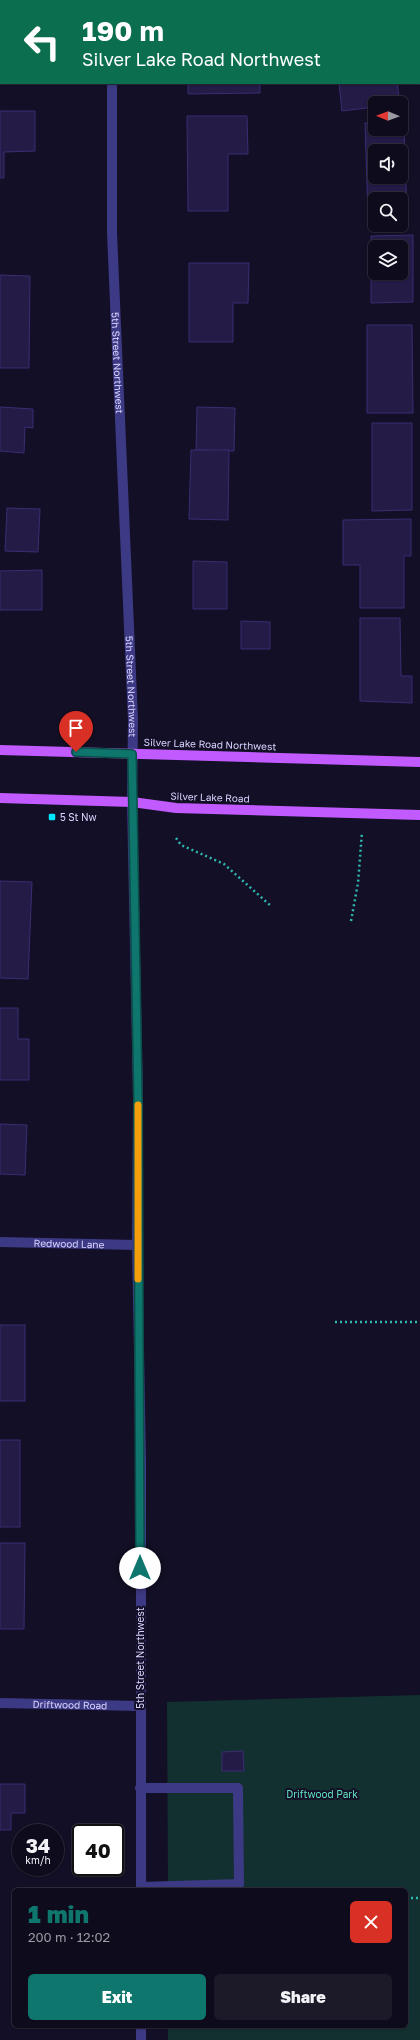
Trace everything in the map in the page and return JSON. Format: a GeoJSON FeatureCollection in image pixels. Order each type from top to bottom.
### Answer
{"type":"FeatureCollection","features":[{"type":"Feature","properties":{"kind":"main road","name":"Silver Lake Road Northwest"},"geometry":{"type":"LineString","coordinates":[[0,750],[420,762]]}},
{"type":"Feature","properties":{"kind":"main road","name":"Silver Lake Road"},"geometry":{"type":"LineString","coordinates":[[0,798],[132,802],[176,808],[420,815]]}},
{"type":"Feature","properties":{"kind":"street","name":"5th Street Northwest"},"geometry":{"type":"LineString","coordinates":[[112,84],[112,234],[133,712],[132,802],[138,1098],[138,1245],[141,1461],[141,1888]]}},
{"type":"Feature","properties":{"kind":"street","name":"Redwood Lane"},"geometry":{"type":"LineString","coordinates":[[0,1242],[138,1245]]}},
{"type":"Feature","properties":{"kind":"street","name":"Driftwood Road"},"geometry":{"type":"LineString","coordinates":[[0,1703],[140,1706]]}},
{"type":"Feature","properties":{"kind":"street"},"geometry":{"type":"LineString","coordinates":[[140,1788],[238,1788],[239,1877],[239,1884],[141,1888]]}},
{"type":"Feature","properties":{"kind":"street"},"geometry":{"type":"LineString","coordinates":[[141,2028],[141,2040]]}},
{"type":"Feature","properties":{"kind":"path"},"geometry":{"type":"LineString","coordinates":[[350,921],[358,883],[363,814]]}},
{"type":"Feature","properties":{"kind":"path"},"geometry":{"type":"LineString","coordinates":[[176,838],[181,845],[224,864],[271,906]]}},
{"type":"Feature","properties":{"kind":"path"},"geometry":{"type":"LineString","coordinates":[[336,1322],[420,1322]]}},
{"type":"Feature","properties":{"kind":"path"},"geometry":{"type":"LineString","coordinates":[[408,1898],[420,1898]]}},
{"type":"Feature","properties":{"kind":"green space","name":"Driftwood Park"},"geometry":{"type":"Polygon","coordinates":[[[420,1695],[420,2040],[168,2040],[168,2028],[408,2028],[408,1888],[168,1888],[167,1702],[420,1695]]]}},
{"type":"Feature","properties":{"kind":"building"},"geometry":{"type":"Polygon","coordinates":[[[188,84],[260,84],[260,93],[188,94],[188,84]]]}},
{"type":"Feature","properties":{"kind":"building"},"geometry":{"type":"Polygon","coordinates":[[[339,84],[397,84],[399,96],[368,96],[368,108],[342,111],[339,84]]]}},
{"type":"Feature","properties":{"kind":"building"},"geometry":{"type":"Polygon","coordinates":[[[0,111],[35,111],[35,151],[4,152],[4,178],[0,178],[0,111]]]}},
{"type":"Feature","properties":{"kind":"building"},"geometry":{"type":"Polygon","coordinates":[[[187,116],[247,116],[248,154],[228,154],[228,211],[188,211],[187,116]]]}},
{"type":"Feature","properties":{"kind":"building"},"geometry":{"type":"Polygon","coordinates":[[[365,123],[368,123],[368,136],[404,136],[405,144],[368,144],[368,184],[406,184],[406,192],[368,192],[368,216],[365,123]]]}},
{"type":"Feature","properties":{"kind":"building"},"geometry":{"type":"Polygon","coordinates":[[[413,235],[413,302],[371,303],[371,280],[408,280],[408,240],[371,240],[371,236],[413,235]]]}},
{"type":"Feature","properties":{"kind":"building"},"geometry":{"type":"Polygon","coordinates":[[[189,263],[249,263],[248,303],[233,303],[233,342],[189,342],[189,263]]]}},
{"type":"Feature","properties":{"kind":"building"},"geometry":{"type":"Polygon","coordinates":[[[0,275],[30,276],[29,368],[0,368],[0,275]]]}},
{"type":"Feature","properties":{"kind":"building"},"geometry":{"type":"Polygon","coordinates":[[[367,325],[412,325],[413,413],[367,413],[367,325]]]}},
{"type":"Feature","properties":{"kind":"building"},"geometry":{"type":"Polygon","coordinates":[[[0,407],[33,409],[33,428],[25,427],[24,453],[0,451],[0,407]]]}},
{"type":"Feature","properties":{"kind":"building"},"geometry":{"type":"Polygon","coordinates":[[[197,407],[235,408],[234,451],[196,450],[197,407]]]}},
{"type":"Feature","properties":{"kind":"building"},"geometry":{"type":"Polygon","coordinates":[[[372,423],[412,423],[412,510],[372,511],[372,423]]]}},
{"type":"Feature","properties":{"kind":"building"},"geometry":{"type":"Polygon","coordinates":[[[191,450],[229,450],[228,520],[189,519],[191,450]]]}},
{"type":"Feature","properties":{"kind":"building"},"geometry":{"type":"Polygon","coordinates":[[[7,508],[40,509],[38,552],[5,551],[7,508]]]}},
{"type":"Feature","properties":{"kind":"building"},"geometry":{"type":"Polygon","coordinates":[[[411,519],[411,556],[404,556],[404,608],[360,608],[360,565],[343,565],[343,520],[411,519]]]}},
{"type":"Feature","properties":{"kind":"building"},"geometry":{"type":"Polygon","coordinates":[[[193,561],[227,562],[227,609],[193,609],[193,561]]]}},
{"type":"Feature","properties":{"kind":"building"},"geometry":{"type":"Polygon","coordinates":[[[42,570],[42,610],[0,610],[0,571],[42,570]]]}},
{"type":"Feature","properties":{"kind":"building"},"geometry":{"type":"Polygon","coordinates":[[[360,618],[400,618],[401,676],[412,676],[412,703],[360,701],[360,618]]]}},
{"type":"Feature","properties":{"kind":"building"},"geometry":{"type":"Polygon","coordinates":[[[241,621],[270,622],[270,649],[241,649],[241,621]]]}},
{"type":"Feature","properties":{"kind":"building"},"geometry":{"type":"Polygon","coordinates":[[[0,881],[32,882],[28,979],[0,978],[0,881]]]}},
{"type":"Feature","properties":{"kind":"building"},"geometry":{"type":"Polygon","coordinates":[[[0,1008],[18,1008],[18,1039],[29,1039],[29,1080],[0,1080],[0,1008]]]}},
{"type":"Feature","properties":{"kind":"building"},"geometry":{"type":"Polygon","coordinates":[[[0,1124],[27,1125],[25,1175],[0,1174],[0,1124]]]}},
{"type":"Feature","properties":{"kind":"building"},"geometry":{"type":"Polygon","coordinates":[[[0,1325],[25,1325],[25,1401],[0,1401],[0,1325]]]}},
{"type":"Feature","properties":{"kind":"building"},"geometry":{"type":"Polygon","coordinates":[[[0,1440],[20,1440],[20,1527],[0,1527],[0,1440]]]}},
{"type":"Feature","properties":{"kind":"building"},"geometry":{"type":"Polygon","coordinates":[[[0,1543],[25,1543],[24,1629],[0,1629],[0,1543]]]}},
{"type":"Feature","properties":{"kind":"building"},"geometry":{"type":"Polygon","coordinates":[[[243,1751],[244,1771],[222,1771],[222,1752],[243,1751]]]}},
{"type":"Feature","properties":{"kind":"building"},"geometry":{"type":"Polygon","coordinates":[[[0,1784],[25,1784],[25,1813],[11,1813],[11,1830],[0,1830],[0,1784]]]}},
{"type":"Feature","properties":{"kind":"slow traffic"},"geometry":{"type":"LineString","coordinates":[[138,1105],[138,1279]]}},
{"type":"Feature","properties":{"kind":"place","name":"5 St Nw"},"geometry":{"type":"Point","coordinates":[52,817]}},
{"type":"Feature","properties":{"kind":"route"},"geometry":{"type":"LineString","coordinates":[[76,752],[132,754],[138,1098],[138,1245],[141,1461],[140,1568]]}}]}
